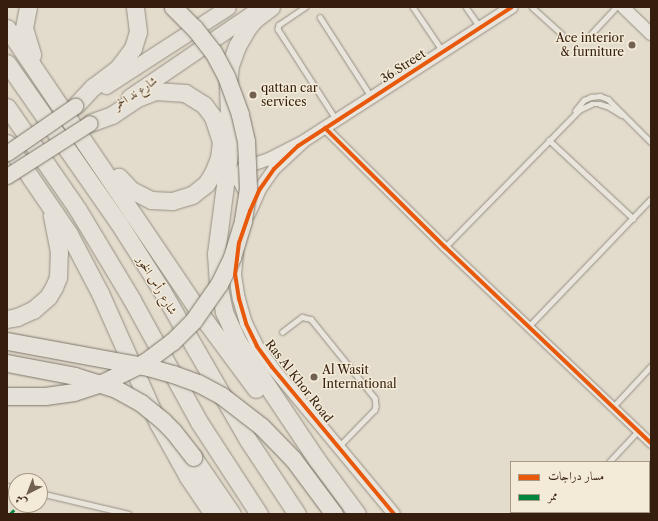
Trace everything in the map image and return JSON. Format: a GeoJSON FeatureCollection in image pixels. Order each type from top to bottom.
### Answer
{"type":"FeatureCollection","features":[{"type":"Feature","properties":{"kind":"highway"},"geometry":{"type":"LineString","coordinates":[[28,7],[25,23],[26,38],[43,83]]}},
{"type":"Feature","properties":{"kind":"highway"},"geometry":{"type":"LineString","coordinates":[[75,106],[93,87],[118,68],[130,52],[138,32],[135,7]]}},
{"type":"Feature","properties":{"kind":"highway"},"geometry":{"type":"LineString","coordinates":[[7,396],[45,396],[74,392],[102,383],[145,362],[172,342],[193,321],[215,290],[232,257],[243,220],[248,188],[247,148],[240,114],[226,76],[213,52],[194,28],[173,7]]}},
{"type":"Feature","properties":{"kind":"highway"},"geometry":{"type":"LineString","coordinates":[[271,7],[255,18],[248,27],[237,46],[230,65],[228,85],[229,163],[219,227],[216,269],[224,312],[238,342],[317,460],[357,514]]}},
{"type":"Feature","properties":{"kind":"highway"},"geometry":{"type":"LineString","coordinates":[[7,28],[207,323],[275,413],[317,460]]}},
{"type":"Feature","properties":{"kind":"highway","name":"شارع رأس الخور"},"geometry":{"type":"LineString","coordinates":[[7,62],[122,228],[172,309],[248,440],[297,514]]}},
{"type":"Feature","properties":{"kind":"highway"},"geometry":{"type":"LineString","coordinates":[[86,145],[102,156],[131,190],[150,200],[166,202],[179,200],[192,195],[206,184],[213,173],[221,150],[219,131],[213,117],[204,105],[185,93],[155,91],[138,98],[112,115],[90,123]]}},
{"type":"Feature","properties":{"kind":"highway"},"geometry":{"type":"LineString","coordinates":[[7,107],[82,216],[132,300],[203,428],[259,514]]}},
{"type":"Feature","properties":{"kind":"highway"},"geometry":{"type":"LineString","coordinates":[[7,143],[70,234],[100,293],[158,423],[188,477],[213,514]]}},
{"type":"Feature","properties":{"kind":"highway"},"geometry":{"type":"LineString","coordinates":[[7,319],[25,314],[40,305],[48,297],[58,277],[59,252],[57,234],[50,211],[43,196]]}},
{"type":"Feature","properties":{"kind":"highway"},"geometry":{"type":"LineString","coordinates":[[7,341],[148,367],[174,374],[198,383],[222,396],[261,426],[293,459],[334,514]]}},
{"type":"Feature","properties":{"kind":"highway"},"geometry":{"type":"LineString","coordinates":[[7,363],[75,376],[116,389],[141,403],[163,421],[193,457],[232,514]]}},
{"type":"Feature","properties":{"kind":"main road","name":"شارع ند الحمر"},"geometry":{"type":"LineString","coordinates":[[7,153],[75,106],[228,7]]}},
{"type":"Feature","properties":{"kind":"main road","name":"شارع ند الحمر"},"geometry":{"type":"LineString","coordinates":[[7,176],[90,123],[261,7]]}},
{"type":"Feature","properties":{"kind":"street","name":"36 Street"},"geometry":{"type":"LineString","coordinates":[[304,141],[512,7]]}},
{"type":"Feature","properties":{"kind":"street"},"geometry":{"type":"LineString","coordinates":[[623,7],[651,34]]}},
{"type":"Feature","properties":{"kind":"street"},"geometry":{"type":"LineString","coordinates":[[325,128],[446,247],[651,443]]}},
{"type":"Feature","properties":{"kind":"street"},"geometry":{"type":"LineString","coordinates":[[260,189],[250,191],[241,185],[239,178],[243,168],[269,159],[304,141]]}},
{"type":"Feature","properties":{"kind":"street","name":"Ras Al Khor Road"},"geometry":{"type":"LineString","coordinates":[[304,141],[282,161],[260,189],[246,222],[237,254],[235,275],[242,311],[251,335],[265,357],[394,514]]}},
{"type":"Feature","properties":{"kind":"lane"},"geometry":{"type":"LineString","coordinates":[[306,7],[279,25],[278,29],[337,120]]}},
{"type":"Feature","properties":{"kind":"lane"},"geometry":{"type":"LineString","coordinates":[[413,7],[443,52]]}},
{"type":"Feature","properties":{"kind":"lane"},"geometry":{"type":"LineString","coordinates":[[466,7],[481,28]]}},
{"type":"Feature","properties":{"kind":"lane"},"geometry":{"type":"LineString","coordinates":[[532,7],[562,34]]}},
{"type":"Feature","properties":{"kind":"lane"},"geometry":{"type":"LineString","coordinates":[[591,34],[616,7]]}},
{"type":"Feature","properties":{"kind":"lane"},"geometry":{"type":"LineString","coordinates":[[320,17],[372,98]]}},
{"type":"Feature","properties":{"kind":"lane"},"geometry":{"type":"LineString","coordinates":[[446,247],[550,140],[584,100],[591,97],[600,96],[608,99],[622,115],[651,142]]}},
{"type":"Feature","properties":{"kind":"lane"},"geometry":{"type":"LineString","coordinates":[[571,117],[579,110],[592,104],[606,106],[622,115]]}},
{"type":"Feature","properties":{"kind":"lane"},"geometry":{"type":"LineString","coordinates":[[550,140],[633,218]]}},
{"type":"Feature","properties":{"kind":"lane"},"geometry":{"type":"LineString","coordinates":[[529,326],[651,199]]}},
{"type":"Feature","properties":{"kind":"lane"},"geometry":{"type":"LineString","coordinates":[[282,332],[302,317],[310,319],[375,398],[375,410],[339,448]]}},
{"type":"Feature","properties":{"kind":"lane"},"geometry":{"type":"LineString","coordinates":[[613,407],[651,366]]}},
{"type":"Feature","properties":{"kind":"lane"},"geometry":{"type":"LineString","coordinates":[[610,461],[638,431]]}},
{"type":"Feature","properties":{"kind":"lane"},"geometry":{"type":"LineString","coordinates":[[48,495],[129,514]]}},
{"type":"Feature","properties":{"kind":"cycle path"},"geometry":{"type":"LineString","coordinates":[[394,514],[272,367],[257,346],[246,323],[239,299],[235,275],[239,243],[250,211],[260,189],[274,169],[298,146],[512,7]]}},
{"type":"Feature","properties":{"kind":"cycle path"},"geometry":{"type":"LineString","coordinates":[[325,128],[445,247],[651,443]]}},
{"type":"Feature","properties":{"kind":"place","name":"Ace interior & furniture"},"geometry":{"type":"Point","coordinates":[632,45]}},
{"type":"Feature","properties":{"kind":"place","name":"qattan car services"},"geometry":{"type":"Point","coordinates":[253,95]}},
{"type":"Feature","properties":{"kind":"place","name":"Al Wasit International"},"geometry":{"type":"Point","coordinates":[314,377]}}]}
